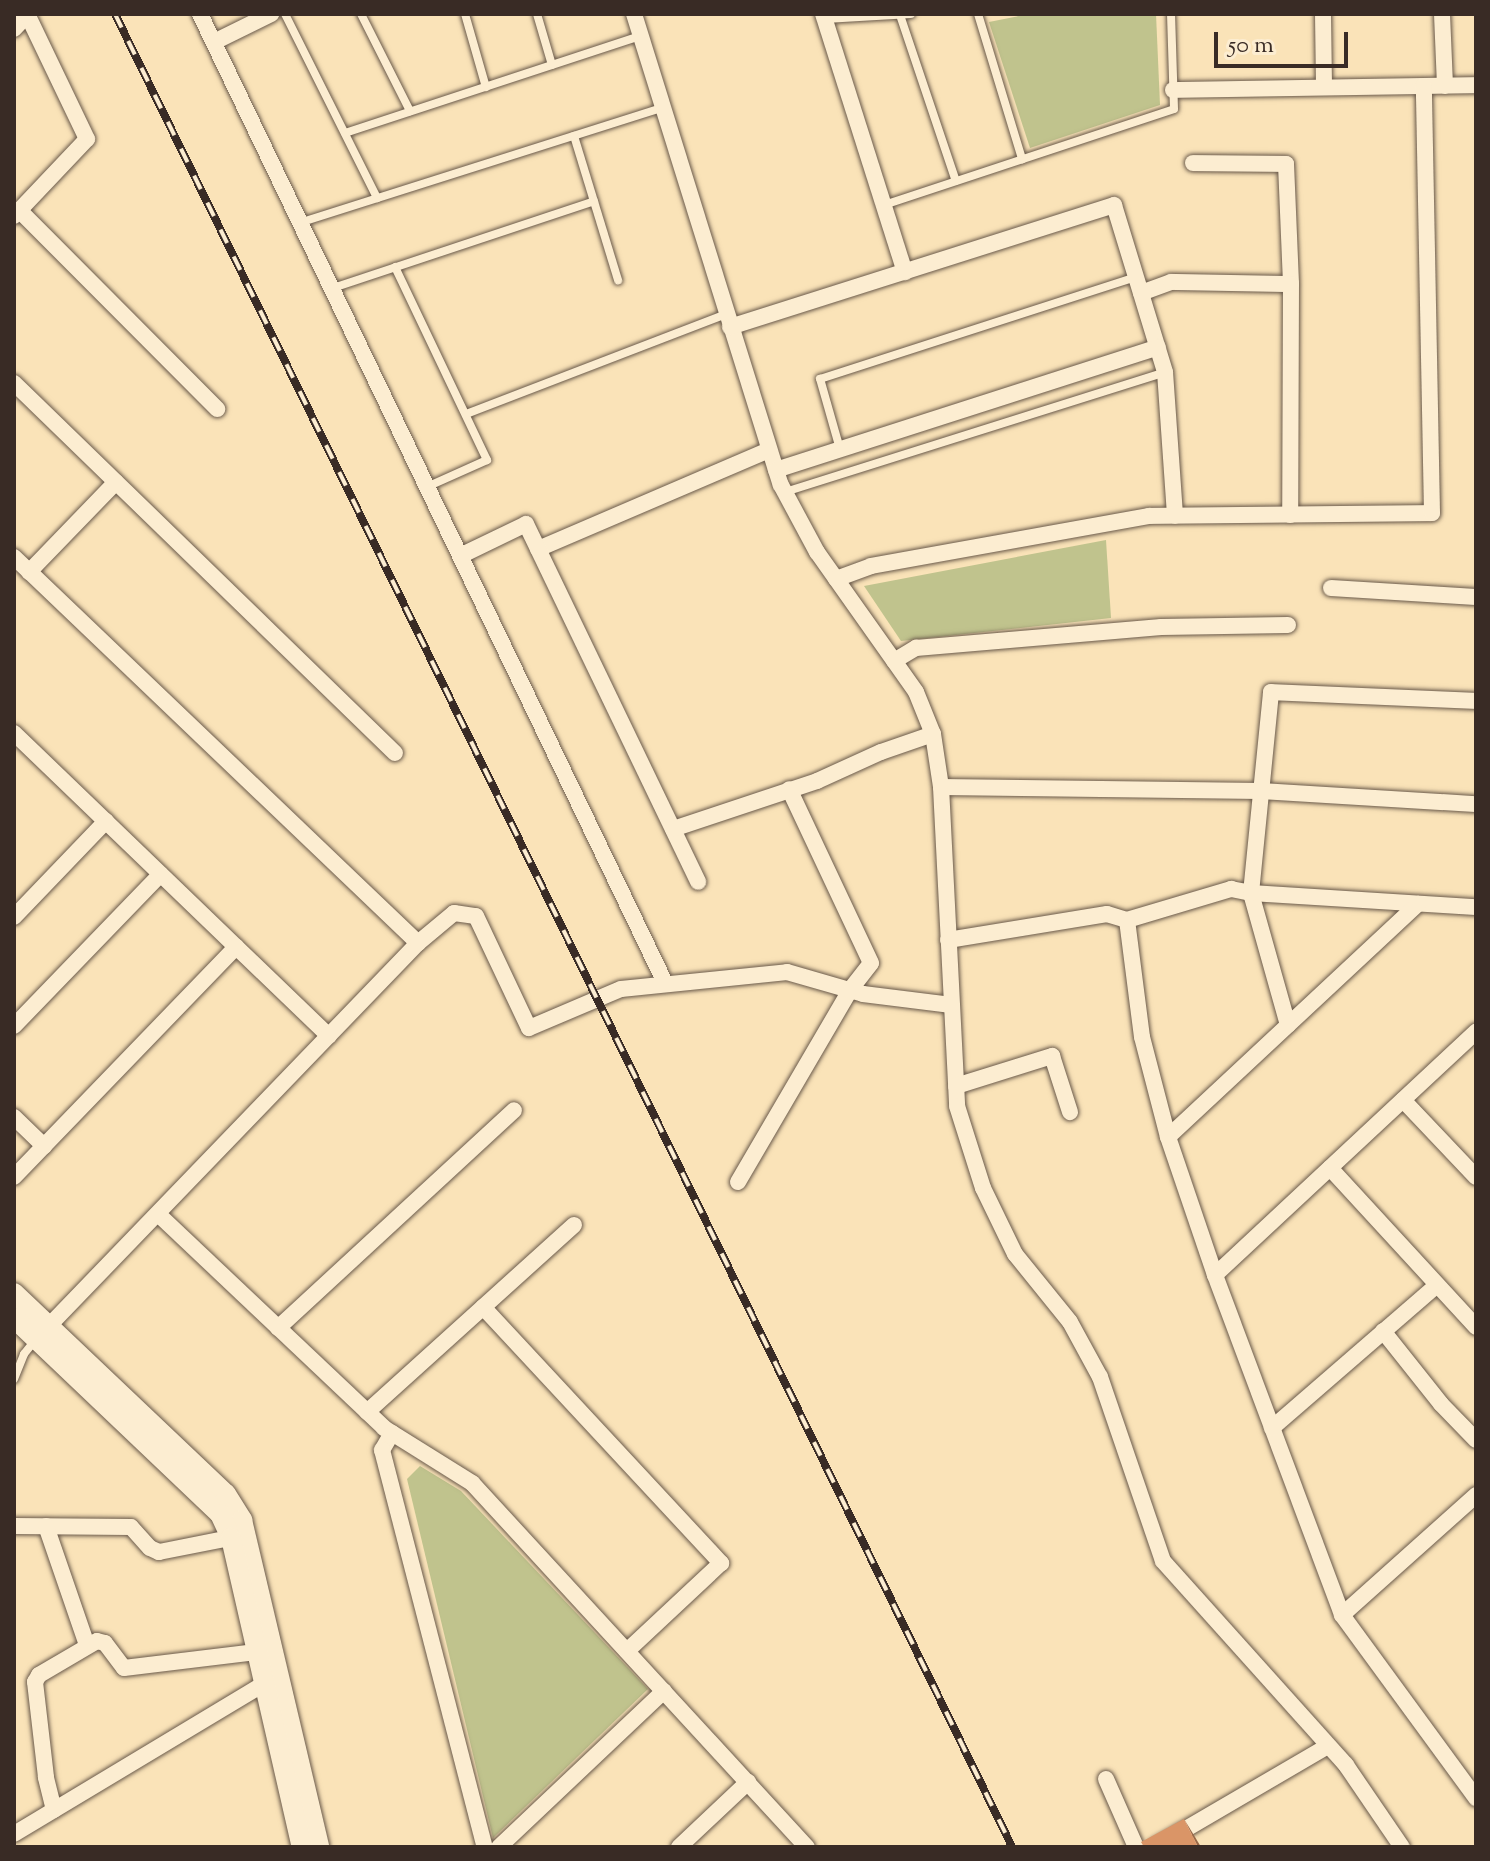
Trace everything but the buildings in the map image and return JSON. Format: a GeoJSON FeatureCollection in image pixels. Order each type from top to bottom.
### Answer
{"type":"FeatureCollection","features":[{"type":"Feature","properties":{"kind":"street"},"geometry":{"type":"LineString","coordinates":[[200,14],[665,983]]}},
{"type":"Feature","properties":{"kind":"street"},"geometry":{"type":"LineString","coordinates":[[214,42],[271,14]]}},
{"type":"Feature","properties":{"kind":"street"},"geometry":{"type":"LineString","coordinates":[[634,14],[785,493],[836,579],[916,692],[933,734],[941,787],[957,1106],[983,1188],[1015,1254],[1070,1322],[1100,1377],[1163,1561],[1328,1746],[1402,1847]]}},
{"type":"Feature","properties":{"kind":"street"},"geometry":{"type":"LineString","coordinates":[[1323,14],[1324,87]]}},
{"type":"Feature","properties":{"kind":"street"},"geometry":{"type":"LineString","coordinates":[[1442,14],[1445,86]]}},
{"type":"Feature","properties":{"kind":"street"},"geometry":{"type":"LineString","coordinates":[[14,29],[27,15],[87,139],[16,213],[217,409]]}},
{"type":"Feature","properties":{"kind":"street"},"geometry":{"type":"LineString","coordinates":[[824,16],[905,272]]}},
{"type":"Feature","properties":{"kind":"street"},"geometry":{"type":"LineString","coordinates":[[1173,90],[1476,85]]}},
{"type":"Feature","properties":{"kind":"street"},"geometry":{"type":"LineString","coordinates":[[836,579],[871,566],[1149,516],[1432,513],[1424,86]]}},
{"type":"Feature","properties":{"kind":"street"},"geometry":{"type":"LineString","coordinates":[[1193,163],[1286,164],[1291,284],[1290,515]]}},
{"type":"Feature","properties":{"kind":"street"},"geometry":{"type":"LineString","coordinates":[[728,320],[905,272],[1114,205],[1165,372],[1175,516]]}},
{"type":"Feature","properties":{"kind":"street"},"geometry":{"type":"LineString","coordinates":[[1139,285],[1171,282],[1291,284]]}},
{"type":"Feature","properties":{"kind":"street"},"geometry":{"type":"LineString","coordinates":[[776,470],[1158,347]]}},
{"type":"Feature","properties":{"kind":"street"},"geometry":{"type":"LineString","coordinates":[[14,383],[395,753]]}},
{"type":"Feature","properties":{"kind":"street"},"geometry":{"type":"LineString","coordinates":[[538,549],[769,450]]}},
{"type":"Feature","properties":{"kind":"street"},"geometry":{"type":"LineString","coordinates":[[29,572],[116,482]]}},
{"type":"Feature","properties":{"kind":"street"},"geometry":{"type":"LineString","coordinates":[[462,555],[526,524],[698,882]]}},
{"type":"Feature","properties":{"kind":"street"},"geometry":{"type":"LineString","coordinates":[[14,557],[418,943]]}},
{"type":"Feature","properties":{"kind":"street"},"geometry":{"type":"LineString","coordinates":[[1331,588],[1476,597]]}},
{"type":"Feature","properties":{"kind":"street"},"geometry":{"type":"LineString","coordinates":[[894,661],[916,648],[1161,627],[1288,625]]}},
{"type":"Feature","properties":{"kind":"street"},"geometry":{"type":"LineString","coordinates":[[1288,1025],[1251,893],[1271,692],[1476,701]]}},
{"type":"Feature","properties":{"kind":"street"},"geometry":{"type":"LineString","coordinates":[[673,829],[817,781],[881,752],[933,734]]}},
{"type":"Feature","properties":{"kind":"street"},"geometry":{"type":"LineString","coordinates":[[15,735],[329,1036]]}},
{"type":"Feature","properties":{"kind":"street"},"geometry":{"type":"LineString","coordinates":[[941,787],[1261,791],[1476,804]]}},
{"type":"Feature","properties":{"kind":"street"},"geometry":{"type":"LineString","coordinates":[[738,1182],[850,990],[871,963],[789,789]]}},
{"type":"Feature","properties":{"kind":"street"},"geometry":{"type":"LineString","coordinates":[[14,917],[106,821]]}},
{"type":"Feature","properties":{"kind":"street"},"geometry":{"type":"LineString","coordinates":[[14,1026],[161,874]]}},
{"type":"Feature","properties":{"kind":"street"},"geometry":{"type":"LineString","coordinates":[[948,940],[1107,914],[1127,920],[1231,889],[1251,893],[1476,907]]}},
{"type":"Feature","properties":{"kind":"street"},"geometry":{"type":"LineString","coordinates":[[1168,1137],[1418,904]]}},
{"type":"Feature","properties":{"kind":"street"},"geometry":{"type":"LineString","coordinates":[[43,1333],[418,943],[454,913],[476,916],[529,1028],[621,989],[787,972],[850,990],[951,1005]]}},
{"type":"Feature","properties":{"kind":"street"},"geometry":{"type":"LineString","coordinates":[[1127,920],[1142,1037],[1168,1137],[1215,1275],[1342,1615],[1476,1798]]}},
{"type":"Feature","properties":{"kind":"street"},"geometry":{"type":"LineString","coordinates":[[14,1177],[236,947]]}},
{"type":"Feature","properties":{"kind":"street"},"geometry":{"type":"LineString","coordinates":[[1215,1275],[1476,1032]]}},
{"type":"Feature","properties":{"kind":"street"},"geometry":{"type":"LineString","coordinates":[[956,1086],[1052,1056],[1070,1112]]}},
{"type":"Feature","properties":{"kind":"street"},"geometry":{"type":"LineString","coordinates":[[1403,1100],[1476,1177]]}},
{"type":"Feature","properties":{"kind":"street"},"geometry":{"type":"LineString","coordinates":[[278,1328],[514,1110]]}},
{"type":"Feature","properties":{"kind":"street"},"geometry":{"type":"LineString","coordinates":[[14,1117],[44,1146]]}},
{"type":"Feature","properties":{"kind":"street"},"geometry":{"type":"LineString","coordinates":[[1330,1168],[1476,1327]]}},
{"type":"Feature","properties":{"kind":"street"},"geometry":{"type":"LineString","coordinates":[[158,1214],[367,1412],[392,1433],[472,1483],[807,1847]]}},
{"type":"Feature","properties":{"kind":"street"},"geometry":{"type":"LineString","coordinates":[[367,1412],[574,1225]]}},
{"type":"Feature","properties":{"kind":"street"},"geometry":{"type":"LineString","coordinates":[[1272,1428],[1437,1285]]}},
{"type":"Feature","properties":{"kind":"street"},"geometry":{"type":"LineString","coordinates":[[14,1293],[43,1333],[226,1494],[242,1520],[238,1536],[256,1652],[302,1847]]}},
{"type":"Feature","properties":{"kind":"street"},"geometry":{"type":"LineString","coordinates":[[483,1307],[721,1563],[627,1651]]}},
{"type":"Feature","properties":{"kind":"street"},"geometry":{"type":"LineString","coordinates":[[14,1318],[43,1333]]}},
{"type":"Feature","properties":{"kind":"street"},"geometry":{"type":"LineString","coordinates":[[1384,1331],[1441,1404],[1476,1440]]}},
{"type":"Feature","properties":{"kind":"street"},"geometry":{"type":"LineString","coordinates":[[392,1433],[382,1450],[485,1847]]}},
{"type":"Feature","properties":{"kind":"street"},"geometry":{"type":"LineString","coordinates":[[1342,1615],[1476,1495]]}},
{"type":"Feature","properties":{"kind":"street"},"geometry":{"type":"LineString","coordinates":[[14,1526],[131,1527],[150,1548],[159,1552],[238,1536]]}},
{"type":"Feature","properties":{"kind":"street"},"geometry":{"type":"LineString","coordinates":[[46,1526],[87,1645]]}},
{"type":"Feature","properties":{"kind":"street"},"geometry":{"type":"LineString","coordinates":[[238,1536],[319,1847]]}},
{"type":"Feature","properties":{"kind":"street"},"geometry":{"type":"LineString","coordinates":[[54,1810],[46,1777],[35,1682],[87,1645],[102,1641],[124,1668],[256,1652]]}},
{"type":"Feature","properties":{"kind":"street"},"geometry":{"type":"LineString","coordinates":[[14,1834],[264,1684]]}},
{"type":"Feature","properties":{"kind":"street"},"geometry":{"type":"LineString","coordinates":[[499,1847],[664,1691]]}},
{"type":"Feature","properties":{"kind":"street"},"geometry":{"type":"LineString","coordinates":[[1155,1847],[1328,1746]]}},
{"type":"Feature","properties":{"kind":"street"},"geometry":{"type":"LineString","coordinates":[[1106,1779],[1136,1847]]}},
{"type":"Feature","properties":{"kind":"street"},"geometry":{"type":"LineString","coordinates":[[679,1847],[748,1782]]}},
{"type":"Feature","properties":{"kind":"lane"},"geometry":{"type":"LineString","coordinates":[[285,14],[377,198]]}},
{"type":"Feature","properties":{"kind":"lane"},"geometry":{"type":"LineString","coordinates":[[361,14],[410,111]]}},
{"type":"Feature","properties":{"kind":"lane"},"geometry":{"type":"LineString","coordinates":[[465,14],[486,87]]}},
{"type":"Feature","properties":{"kind":"lane"},"geometry":{"type":"LineString","coordinates":[[537,14],[552,65]]}},
{"type":"Feature","properties":{"kind":"lane"},"geometry":{"type":"LineString","coordinates":[[824,16],[911,14]]}},
{"type":"Feature","properties":{"kind":"lane"},"geometry":{"type":"LineString","coordinates":[[978,14],[1022,159]]}},
{"type":"Feature","properties":{"kind":"lane"},"geometry":{"type":"LineString","coordinates":[[884,205],[1174,109],[1171,14]]}},
{"type":"Feature","properties":{"kind":"lane"},"geometry":{"type":"LineString","coordinates":[[900,15],[956,181]]}},
{"type":"Feature","properties":{"kind":"lane"},"geometry":{"type":"LineString","coordinates":[[345,133],[640,36]]}},
{"type":"Feature","properties":{"kind":"lane"},"geometry":{"type":"LineString","coordinates":[[302,222],[662,108]]}},
{"type":"Feature","properties":{"kind":"lane"},"geometry":{"type":"LineString","coordinates":[[574,136],[618,280]]}},
{"type":"Feature","properties":{"kind":"lane"},"geometry":{"type":"LineString","coordinates":[[333,288],[594,201]]}},
{"type":"Feature","properties":{"kind":"lane"},"geometry":{"type":"LineString","coordinates":[[395,267],[487,460],[429,486]]}},
{"type":"Feature","properties":{"kind":"lane"},"geometry":{"type":"LineString","coordinates":[[840,449],[820,379],[1139,285]]}},
{"type":"Feature","properties":{"kind":"lane"},"geometry":{"type":"LineString","coordinates":[[466,414],[728,320]]}},
{"type":"Feature","properties":{"kind":"lane"},"geometry":{"type":"LineString","coordinates":[[785,493],[1165,372]]}},
{"type":"Feature","properties":{"kind":"lane"},"geometry":{"type":"LineString","coordinates":[[14,1379],[24,1354],[43,1333]]}},
{"type":"Feature","properties":{"kind":"green space"},"geometry":{"type":"Polygon","coordinates":[[[1029,14],[1156,14],[1160,105],[1030,148],[989,22],[1029,14]]]}},
{"type":"Feature","properties":{"kind":"green space"},"geometry":{"type":"Polygon","coordinates":[[[1106,540],[1111,618],[901,641],[864,586],[1106,540]]]}},
{"type":"Feature","properties":{"kind":"green space"},"geometry":{"type":"Polygon","coordinates":[[[420,1466],[461,1491],[648,1689],[493,1838],[407,1479],[420,1466]]]}},
{"type":"Feature","properties":{"kind":"railway"},"geometry":{"type":"LineString","coordinates":[[115,14],[1012,1847]]}}]}
